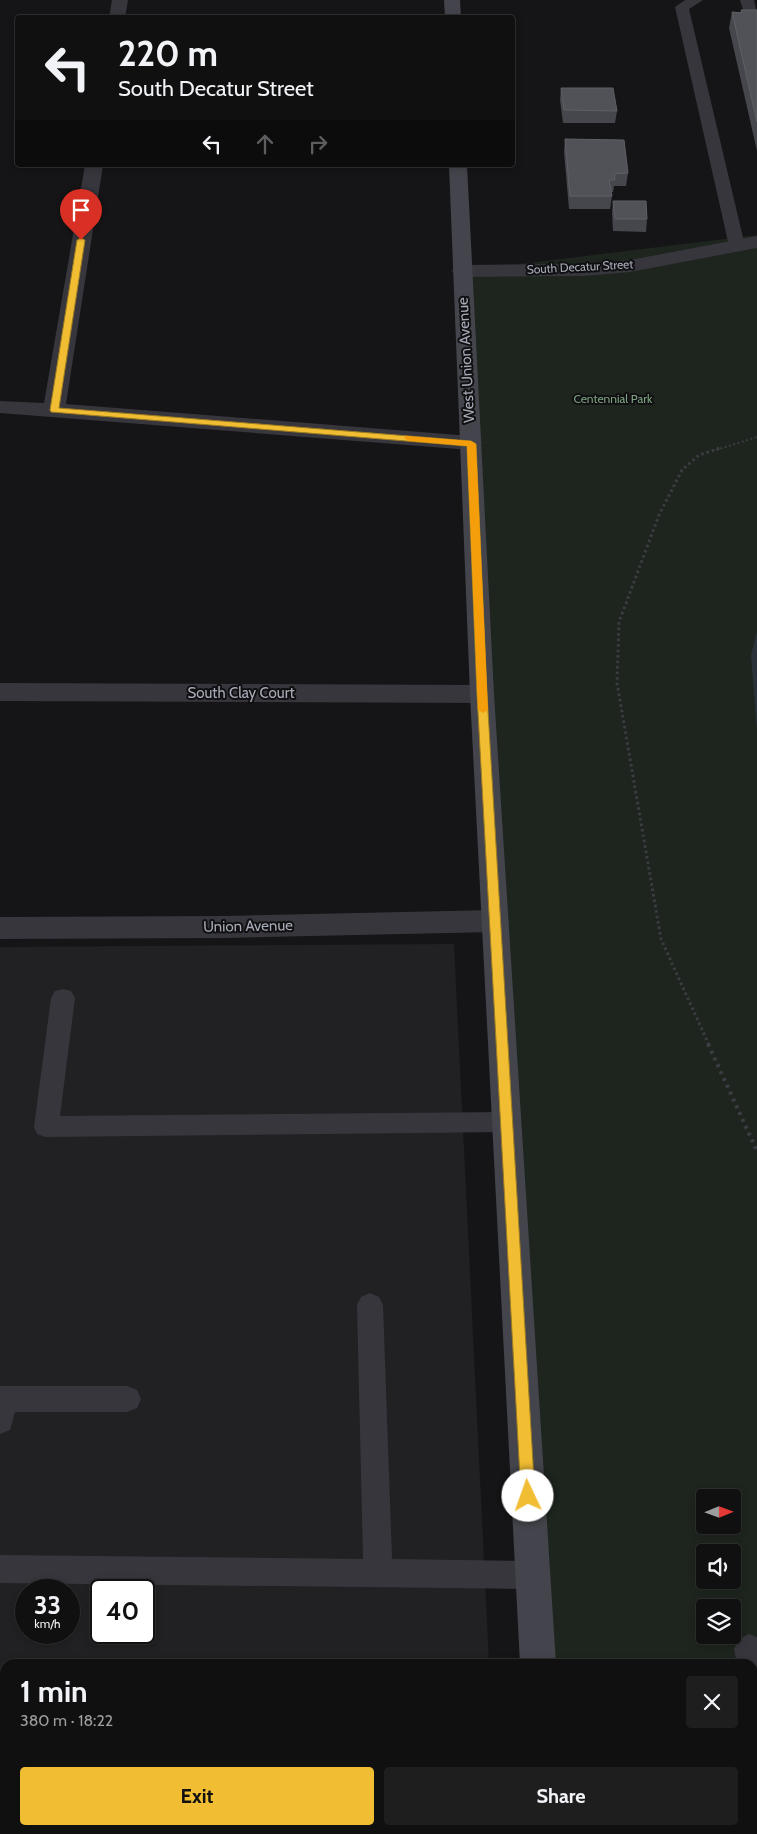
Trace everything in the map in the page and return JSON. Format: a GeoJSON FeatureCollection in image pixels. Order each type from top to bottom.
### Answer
{"type":"FeatureCollection","features":[{"type":"Feature","properties":{"kind":"street"},"geometry":{"type":"LineString","coordinates":[[118,15],[120,0]]}},
{"type":"Feature","properties":{"kind":"street"},"geometry":{"type":"LineString","coordinates":[[452,0],[453,15]]}},
{"type":"Feature","properties":{"kind":"street"},"geometry":{"type":"LineString","coordinates":[[54,410],[94,167]]}},
{"type":"Feature","properties":{"kind":"street","name":"West Union Avenue"},"geometry":{"type":"LineString","coordinates":[[458,167],[482,694],[538,1659]]}},
{"type":"Feature","properties":{"kind":"street","name":"South Decatur Street"},"geometry":{"type":"LineString","coordinates":[[462,271],[584,270],[630,266],[757,242]]}},
{"type":"Feature","properties":{"kind":"street"},"geometry":{"type":"LineString","coordinates":[[0,408],[54,410],[471,444]]}},
{"type":"Feature","properties":{"kind":"street","name":"South Clay Court"},"geometry":{"type":"LineString","coordinates":[[0,692],[482,694]]}},
{"type":"Feature","properties":{"kind":"street","name":"Union Avenue"},"geometry":{"type":"LineString","coordinates":[[0,928],[224,927],[495,921]]}},
{"type":"Feature","properties":{"kind":"lane"},"geometry":{"type":"LineString","coordinates":[[696,0],[682,7],[737,246]]}},
{"type":"Feature","properties":{"kind":"lane"},"geometry":{"type":"LineString","coordinates":[[747,0],[751,17]]}},
{"type":"Feature","properties":{"kind":"lane"},"geometry":{"type":"LineString","coordinates":[[63,998],[46,1127],[507,1122]]}},
{"type":"Feature","properties":{"kind":"lane"},"geometry":{"type":"LineString","coordinates":[[370,1304],[378,1573]]}},
{"type":"Feature","properties":{"kind":"lane"},"geometry":{"type":"LineString","coordinates":[[1,1407],[127,1399]]}},
{"type":"Feature","properties":{"kind":"lane"},"geometry":{"type":"LineString","coordinates":[[0,1569],[533,1575]]}},
{"type":"Feature","properties":{"kind":"path"},"geometry":{"type":"LineString","coordinates":[[757,437],[699,455],[682,470],[659,515],[619,622],[617,683],[661,939],[757,1151]]}},
{"type":"Feature","properties":{"kind":"shaded area"},"geometry":{"type":"Polygon","coordinates":[[[757,631],[757,731],[751,655],[757,631]]]}},
{"type":"Feature","properties":{"kind":"shaded area"},"geometry":{"type":"Polygon","coordinates":[[[454,944],[489,1659],[0,1659],[0,947],[454,944]]]}},
{"type":"Feature","properties":{"kind":"green space","name":"Centennial Park"},"geometry":{"type":"Polygon","coordinates":[[[757,235],[757,1659],[538,1659],[462,271],[757,235]]]}},
{"type":"Feature","properties":{"kind":"building"},"geometry":{"type":"Polygon","coordinates":[[[741,10],[757,10],[757,122],[732,12],[742,13],[741,10]]]}},
{"type":"Feature","properties":{"kind":"building"},"geometry":{"type":"Polygon","coordinates":[[[561,88],[613,88],[617,111],[564,110],[561,88]]]}},
{"type":"Feature","properties":{"kind":"building"},"geometry":{"type":"Polygon","coordinates":[[[565,139],[624,140],[628,173],[614,174],[615,180],[609,180],[612,196],[570,196],[565,139]]]}},
{"type":"Feature","properties":{"kind":"building"},"geometry":{"type":"Polygon","coordinates":[[[613,201],[646,201],[647,219],[615,219],[613,201]]]}},
{"type":"Feature","properties":{"kind":"slow traffic"},"geometry":{"type":"LineString","coordinates":[[409,438],[471,444],[483,710]]}},
{"type":"Feature","properties":{"kind":"route"},"geometry":{"type":"LineString","coordinates":[[81,240],[54,410],[471,444],[482,694],[528,1496]]}}]}
